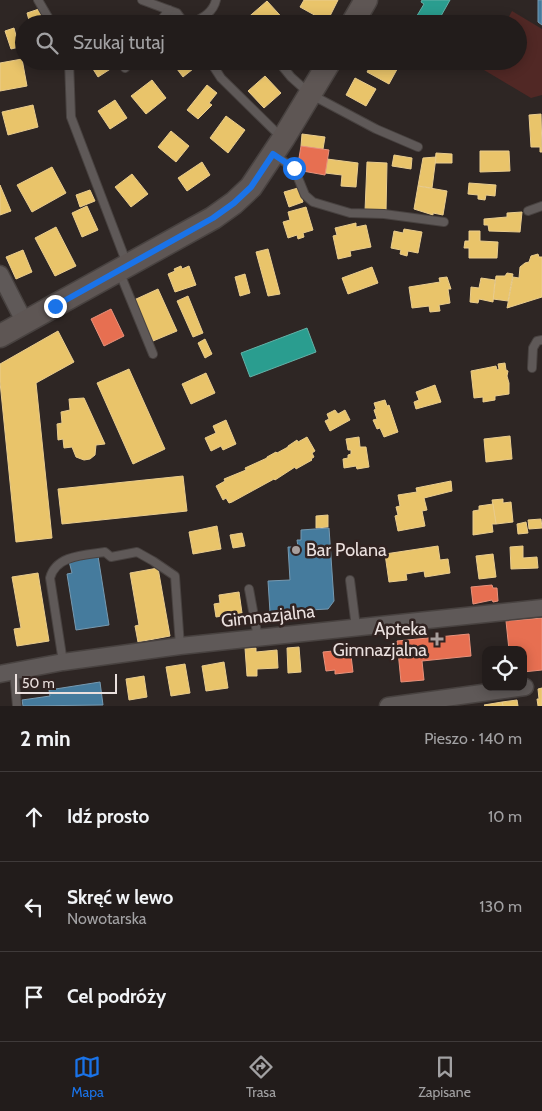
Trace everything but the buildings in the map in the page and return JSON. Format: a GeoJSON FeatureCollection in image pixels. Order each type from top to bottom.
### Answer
{"type":"FeatureCollection","features":[{"type":"Feature","properties":{"kind":"main road"},"geometry":{"type":"LineString","coordinates":[[359,15],[366,0]]}},
{"type":"Feature","properties":{"kind":"main road"},"geometry":{"type":"LineString","coordinates":[[0,336],[213,218],[234,203],[251,187],[278,147],[325,70]]}},
{"type":"Feature","properties":{"kind":"street"},"geometry":{"type":"LineString","coordinates":[[0,274],[25,322]]}},
{"type":"Feature","properties":{"kind":"street","name":"Gimnazjalna"},"geometry":{"type":"LineString","coordinates":[[8,672],[63,662],[180,646],[542,608]]}},
{"type":"Feature","properties":{"kind":"street"},"geometry":{"type":"LineString","coordinates":[[388,706],[496,691]]}},
{"type":"Feature","properties":{"kind":"lane"},"geometry":{"type":"LineString","coordinates":[[38,0],[47,15]]}},
{"type":"Feature","properties":{"kind":"lane"},"geometry":{"type":"LineString","coordinates":[[142,0],[178,15]]}},
{"type":"Feature","properties":{"kind":"lane"},"geometry":{"type":"LineString","coordinates":[[207,15],[215,6],[216,0]]}},
{"type":"Feature","properties":{"kind":"lane"},"geometry":{"type":"LineString","coordinates":[[165,15],[169,10]]}},
{"type":"Feature","properties":{"kind":"lane"},"geometry":{"type":"LineString","coordinates":[[69,70],[71,116],[153,354]]}},
{"type":"Feature","properties":{"kind":"lane"},"geometry":{"type":"LineString","coordinates":[[216,70],[294,168],[305,195],[313,202],[350,213],[384,214],[444,222]]}},
{"type":"Feature","properties":{"kind":"lane"},"geometry":{"type":"LineString","coordinates":[[285,70],[310,94],[376,129],[418,148]]}},
{"type":"Feature","properties":{"kind":"lane"},"geometry":{"type":"LineString","coordinates":[[528,211],[542,206]]}},
{"type":"Feature","properties":{"kind":"lane"},"geometry":{"type":"LineString","coordinates":[[532,368],[534,344],[542,340]]}},
{"type":"Feature","properties":{"kind":"lane"},"geometry":{"type":"LineString","coordinates":[[63,662],[50,578],[52,571],[69,558],[105,552],[111,557],[137,552],[175,576],[180,646]]}},
{"type":"Feature","properties":{"kind":"lane"},"geometry":{"type":"LineString","coordinates":[[350,580],[356,627]]}},
{"type":"Feature","properties":{"kind":"lane"},"geometry":{"type":"LineString","coordinates":[[249,589],[258,638]]}},
{"type":"Feature","properties":{"kind":"lane"},"geometry":{"type":"LineString","coordinates":[[8,672],[16,706]]}},
{"type":"Feature","properties":{"kind":"shaded area"},"geometry":{"type":"Polygon","coordinates":[[[512,11],[519,15],[510,15],[512,11]]]}},
{"type":"Feature","properties":{"kind":"shaded area"},"geometry":{"type":"Polygon","coordinates":[[[527,20],[542,29],[542,95],[531,98],[484,70],[527,70],[527,20]]]}},
{"type":"Feature","properties":{"kind":"place","name":"Bar Polana"},"geometry":{"type":"Point","coordinates":[296,550]}},
{"type":"Feature","properties":{"kind":"place","name":"Apteka Gimnazjalna"},"geometry":{"type":"Point","coordinates":[437,639]}},
{"type":"Feature","properties":{"kind":"route"},"geometry":{"type":"LineString","coordinates":[[55,306],[213,218],[234,203],[251,187],[273,154],[294,168]]}}]}
